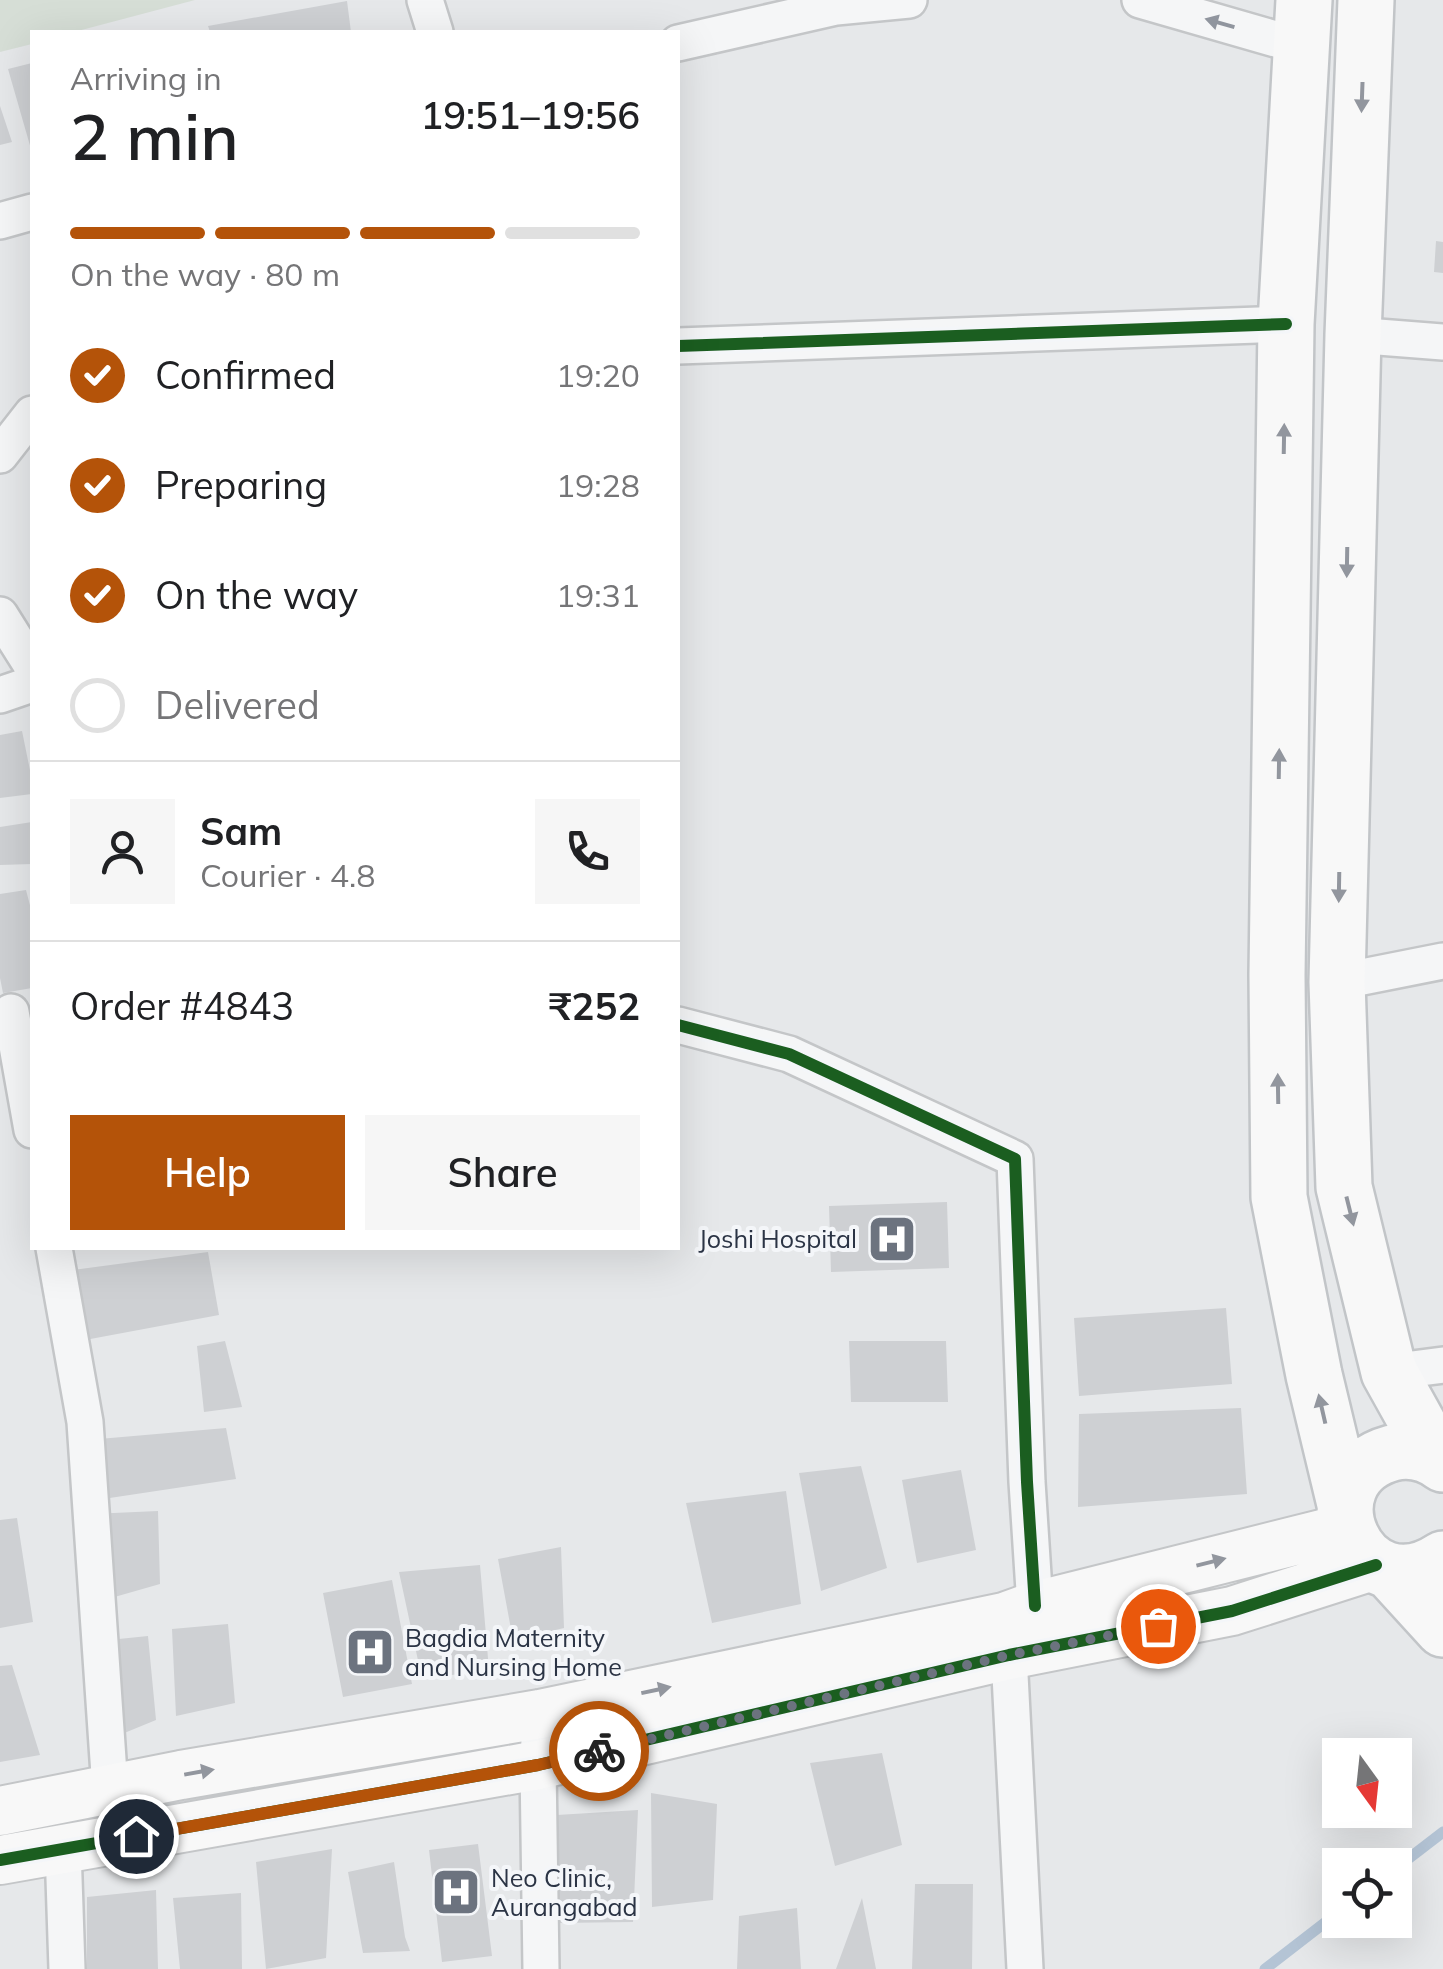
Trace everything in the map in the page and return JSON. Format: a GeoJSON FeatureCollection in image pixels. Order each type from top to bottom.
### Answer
{"type":"FeatureCollection","features":[{"type":"Feature","properties":{"kind":"main road"},"geometry":{"type":"LineString","coordinates":[[1366,0],[1353,336],[1337,982],[1344,1187],[1389,1372],[1441,1462]]}},
{"type":"Feature","properties":{"kind":"main road"},"geometry":{"type":"LineString","coordinates":[[1302,23],[1286,324],[1276,975],[1279,1197],[1314,1375],[1364,1542],[1443,1630]]}},
{"type":"Feature","properties":{"kind":"main road"},"geometry":{"type":"LineString","coordinates":[[1441,1462],[1419,1452],[1399,1451],[1362,1468],[1351,1485],[1364,1542],[1412,1572],[1443,1560]]}},
{"type":"Feature","properties":{"kind":"street"},"geometry":{"type":"LineString","coordinates":[[425,0],[434,30]]}},
{"type":"Feature","properties":{"kind":"street"},"geometry":{"type":"LineString","coordinates":[[680,43],[835,4],[909,0]]}},
{"type":"Feature","properties":{"kind":"street"},"geometry":{"type":"LineString","coordinates":[[1140,0],[1302,23]]}},
{"type":"Feature","properties":{"kind":"street"},"geometry":{"type":"LineString","coordinates":[[0,222],[30,213]]}},
{"type":"Feature","properties":{"kind":"street"},"geometry":{"type":"LineString","coordinates":[[680,346],[1286,324]]}},
{"type":"Feature","properties":{"kind":"street"},"geometry":{"type":"LineString","coordinates":[[1353,336],[1443,342]]}},
{"type":"Feature","properties":{"kind":"street"},"geometry":{"type":"LineString","coordinates":[[0,454],[30,416]]}},
{"type":"Feature","properties":{"kind":"street"},"geometry":{"type":"LineString","coordinates":[[0,615],[30,663]]}},
{"type":"Feature","properties":{"kind":"street"},"geometry":{"type":"LineString","coordinates":[[0,695],[30,685]]}},
{"type":"Feature","properties":{"kind":"street"},"geometry":{"type":"LineString","coordinates":[[1337,982],[1443,961]]}},
{"type":"Feature","properties":{"kind":"street"},"geometry":{"type":"LineString","coordinates":[[14,1011],[30,1117]]}},
{"type":"Feature","properties":{"kind":"street"},"geometry":{"type":"LineString","coordinates":[[680,1025],[789,1054],[1014,1158],[1027,1482],[1016,1626],[1024,1969]]}},
{"type":"Feature","properties":{"kind":"street"},"geometry":{"type":"LineString","coordinates":[[54,1250],[85,1422],[110,1789]]}},
{"type":"Feature","properties":{"kind":"street"},"geometry":{"type":"LineString","coordinates":[[1389,1372],[1443,1365]]}},
{"type":"Feature","properties":{"kind":"street"},"geometry":{"type":"LineString","coordinates":[[0,1811],[1016,1626],[1232,1611],[1364,1542]]}},
{"type":"Feature","properties":{"kind":"street"},"geometry":{"type":"LineString","coordinates":[[0,1860],[538,1765],[1016,1626]]}},
{"type":"Feature","properties":{"kind":"street"},"geometry":{"type":"LineString","coordinates":[[540,1714],[542,1969]]}},
{"type":"Feature","properties":{"kind":"street"},"geometry":{"type":"LineString","coordinates":[[63,1848],[67,1969]]}},
{"type":"Feature","properties":{"kind":"shaded area"},"geometry":{"type":"Polygon","coordinates":[[[0,0],[195,0],[82,30],[30,30],[30,44],[0,52],[0,0]]]}},
{"type":"Feature","properties":{"kind":"building"},"geometry":{"type":"Polygon","coordinates":[[[347,1],[351,30],[209,30],[208,26],[347,1]]]}},
{"type":"Feature","properties":{"kind":"building"},"geometry":{"type":"Polygon","coordinates":[[[30,64],[30,146],[8,69],[30,64]]]}},
{"type":"Feature","properties":{"kind":"building"},"geometry":{"type":"Polygon","coordinates":[[[0,106],[12,142],[0,145],[0,106]]]}},
{"type":"Feature","properties":{"kind":"building"},"geometry":{"type":"Polygon","coordinates":[[[1436,241],[1443,242],[1443,273],[1434,272],[1436,241]]]}},
{"type":"Feature","properties":{"kind":"building"},"geometry":{"type":"Polygon","coordinates":[[[22,731],[30,770],[30,794],[0,798],[0,735],[22,731]]]}},
{"type":"Feature","properties":{"kind":"building"},"geometry":{"type":"Polygon","coordinates":[[[30,822],[30,864],[0,865],[0,827],[30,822]]]}},
{"type":"Feature","properties":{"kind":"building"},"geometry":{"type":"Polygon","coordinates":[[[26,890],[30,905],[30,988],[3,993],[0,978],[0,894],[26,890]]]}},
{"type":"Feature","properties":{"kind":"building"},"geometry":{"type":"Polygon","coordinates":[[[947,1202],[949,1268],[831,1272],[829,1206],[947,1202]]]}},
{"type":"Feature","properties":{"kind":"building"},"geometry":{"type":"Polygon","coordinates":[[[208,1252],[219,1315],[85,1340],[73,1270],[208,1252]]]}},
{"type":"Feature","properties":{"kind":"building"},"geometry":{"type":"Polygon","coordinates":[[[1226,1308],[1232,1384],[1079,1396],[1074,1318],[1226,1308]]]}},
{"type":"Feature","properties":{"kind":"building"},"geometry":{"type":"Polygon","coordinates":[[[225,1341],[242,1407],[204,1412],[197,1346],[225,1341]]]}},
{"type":"Feature","properties":{"kind":"building"},"geometry":{"type":"Polygon","coordinates":[[[849,1341],[946,1341],[948,1402],[851,1402],[849,1341]]]}},
{"type":"Feature","properties":{"kind":"building"},"geometry":{"type":"Polygon","coordinates":[[[1241,1408],[1247,1494],[1078,1507],[1079,1414],[1241,1408]]]}},
{"type":"Feature","properties":{"kind":"building"},"geometry":{"type":"Polygon","coordinates":[[[226,1428],[236,1479],[103,1499],[99,1439],[226,1428]]]}},
{"type":"Feature","properties":{"kind":"building"},"geometry":{"type":"Polygon","coordinates":[[[861,1466],[887,1568],[821,1591],[799,1473],[861,1466]]]}},
{"type":"Feature","properties":{"kind":"building"},"geometry":{"type":"Polygon","coordinates":[[[961,1470],[976,1550],[917,1563],[902,1480],[961,1470]]]}},
{"type":"Feature","properties":{"kind":"building"},"geometry":{"type":"Polygon","coordinates":[[[786,1491],[801,1604],[712,1623],[686,1503],[786,1491]]]}},
{"type":"Feature","properties":{"kind":"building"},"geometry":{"type":"Polygon","coordinates":[[[158,1511],[160,1584],[97,1602],[91,1514],[158,1511]]]}},
{"type":"Feature","properties":{"kind":"building"},"geometry":{"type":"Polygon","coordinates":[[[17,1518],[33,1622],[0,1628],[0,1520],[17,1518]]]}},
{"type":"Feature","properties":{"kind":"building"},"geometry":{"type":"Polygon","coordinates":[[[561,1547],[564,1628],[513,1640],[498,1559],[561,1547]]]}},
{"type":"Feature","properties":{"kind":"building"},"geometry":{"type":"Polygon","coordinates":[[[480,1565],[489,1670],[422,1679],[399,1572],[480,1565]]]}},
{"type":"Feature","properties":{"kind":"building"},"geometry":{"type":"Polygon","coordinates":[[[392,1580],[412,1684],[343,1697],[323,1593],[392,1580]]]}},
{"type":"Feature","properties":{"kind":"building"},"geometry":{"type":"Polygon","coordinates":[[[228,1624],[235,1703],[176,1716],[172,1629],[228,1624]]]}},
{"type":"Feature","properties":{"kind":"building"},"geometry":{"type":"Polygon","coordinates":[[[148,1636],[156,1720],[117,1736],[109,1640],[148,1636]]]}},
{"type":"Feature","properties":{"kind":"building"},"geometry":{"type":"Polygon","coordinates":[[[12,1665],[40,1755],[0,1762],[0,1666],[12,1665]]]}},
{"type":"Feature","properties":{"kind":"building"},"geometry":{"type":"Polygon","coordinates":[[[882,1753],[902,1845],[835,1866],[810,1763],[882,1753]]]}},
{"type":"Feature","properties":{"kind":"building"},"geometry":{"type":"Polygon","coordinates":[[[651,1793],[717,1804],[713,1900],[652,1907],[651,1793]]]}},
{"type":"Feature","properties":{"kind":"building"},"geometry":{"type":"Polygon","coordinates":[[[638,1810],[633,1922],[557,1923],[557,1815],[638,1810]]]}},
{"type":"Feature","properties":{"kind":"building"},"geometry":{"type":"Polygon","coordinates":[[[478,1844],[492,1956],[442,1962],[429,1850],[478,1844]]]}},
{"type":"Feature","properties":{"kind":"building"},"geometry":{"type":"Polygon","coordinates":[[[332,1849],[326,1958],[266,1969],[256,1862],[332,1849]]]}},
{"type":"Feature","properties":{"kind":"building"},"geometry":{"type":"Polygon","coordinates":[[[394,1862],[410,1951],[363,1953],[348,1872],[394,1862]]]}},
{"type":"Feature","properties":{"kind":"building"},"geometry":{"type":"Polygon","coordinates":[[[915,1884],[973,1884],[972,1969],[912,1969],[915,1884]]]}},
{"type":"Feature","properties":{"kind":"building"},"geometry":{"type":"Polygon","coordinates":[[[156,1890],[158,1969],[87,1969],[87,1897],[156,1890]]]}},
{"type":"Feature","properties":{"kind":"building"},"geometry":{"type":"Polygon","coordinates":[[[241,1893],[242,1969],[180,1969],[173,1898],[241,1893]]]}},
{"type":"Feature","properties":{"kind":"building"},"geometry":{"type":"Polygon","coordinates":[[[862,1898],[876,1969],[836,1969],[862,1898]]]}},
{"type":"Feature","properties":{"kind":"building"},"geometry":{"type":"Polygon","coordinates":[[[797,1908],[801,1969],[737,1969],[739,1916],[797,1908]]]}},
{"type":"Feature","properties":{"kind":"waterway"},"geometry":{"type":"LineString","coordinates":[[1412,1856],[1443,1832]]}},
{"type":"Feature","properties":{"kind":"waterway"},"geometry":{"type":"LineString","coordinates":[[1265,1969],[1322,1925]]}},
{"type":"Feature","properties":{"kind":"cycle path"},"geometry":{"type":"LineString","coordinates":[[680,346],[1286,324]]}},
{"type":"Feature","properties":{"kind":"cycle path"},"geometry":{"type":"LineString","coordinates":[[680,1026],[789,1054],[1015,1159],[1035,1606]]}},
{"type":"Feature","properties":{"kind":"cycle path"},"geometry":{"type":"LineString","coordinates":[[0,1860],[538,1765],[1009,1655],[1232,1611],[1376,1565]]}},
{"type":"Feature","properties":{"kind":"way so far"},"geometry":{"type":"LineString","coordinates":[[599,1751],[1010,1655],[1158,1626]]}},
{"type":"Feature","properties":{"kind":"place","name":"Joshi Hospital"},"geometry":{"type":"Point","coordinates":[892,1239]}},
{"type":"Feature","properties":{"kind":"place","name":"Bagdia Maternity and Nursing Home"},"geometry":{"type":"Point","coordinates":[370,1652]}},
{"type":"Feature","properties":{"kind":"place","name":"Neo Clinic, Aurangabad"},"geometry":{"type":"Point","coordinates":[456,1892]}},
{"type":"Feature","properties":{"kind":"route"},"geometry":{"type":"LineString","coordinates":[[136,1836],[599,1751]]}}]}
